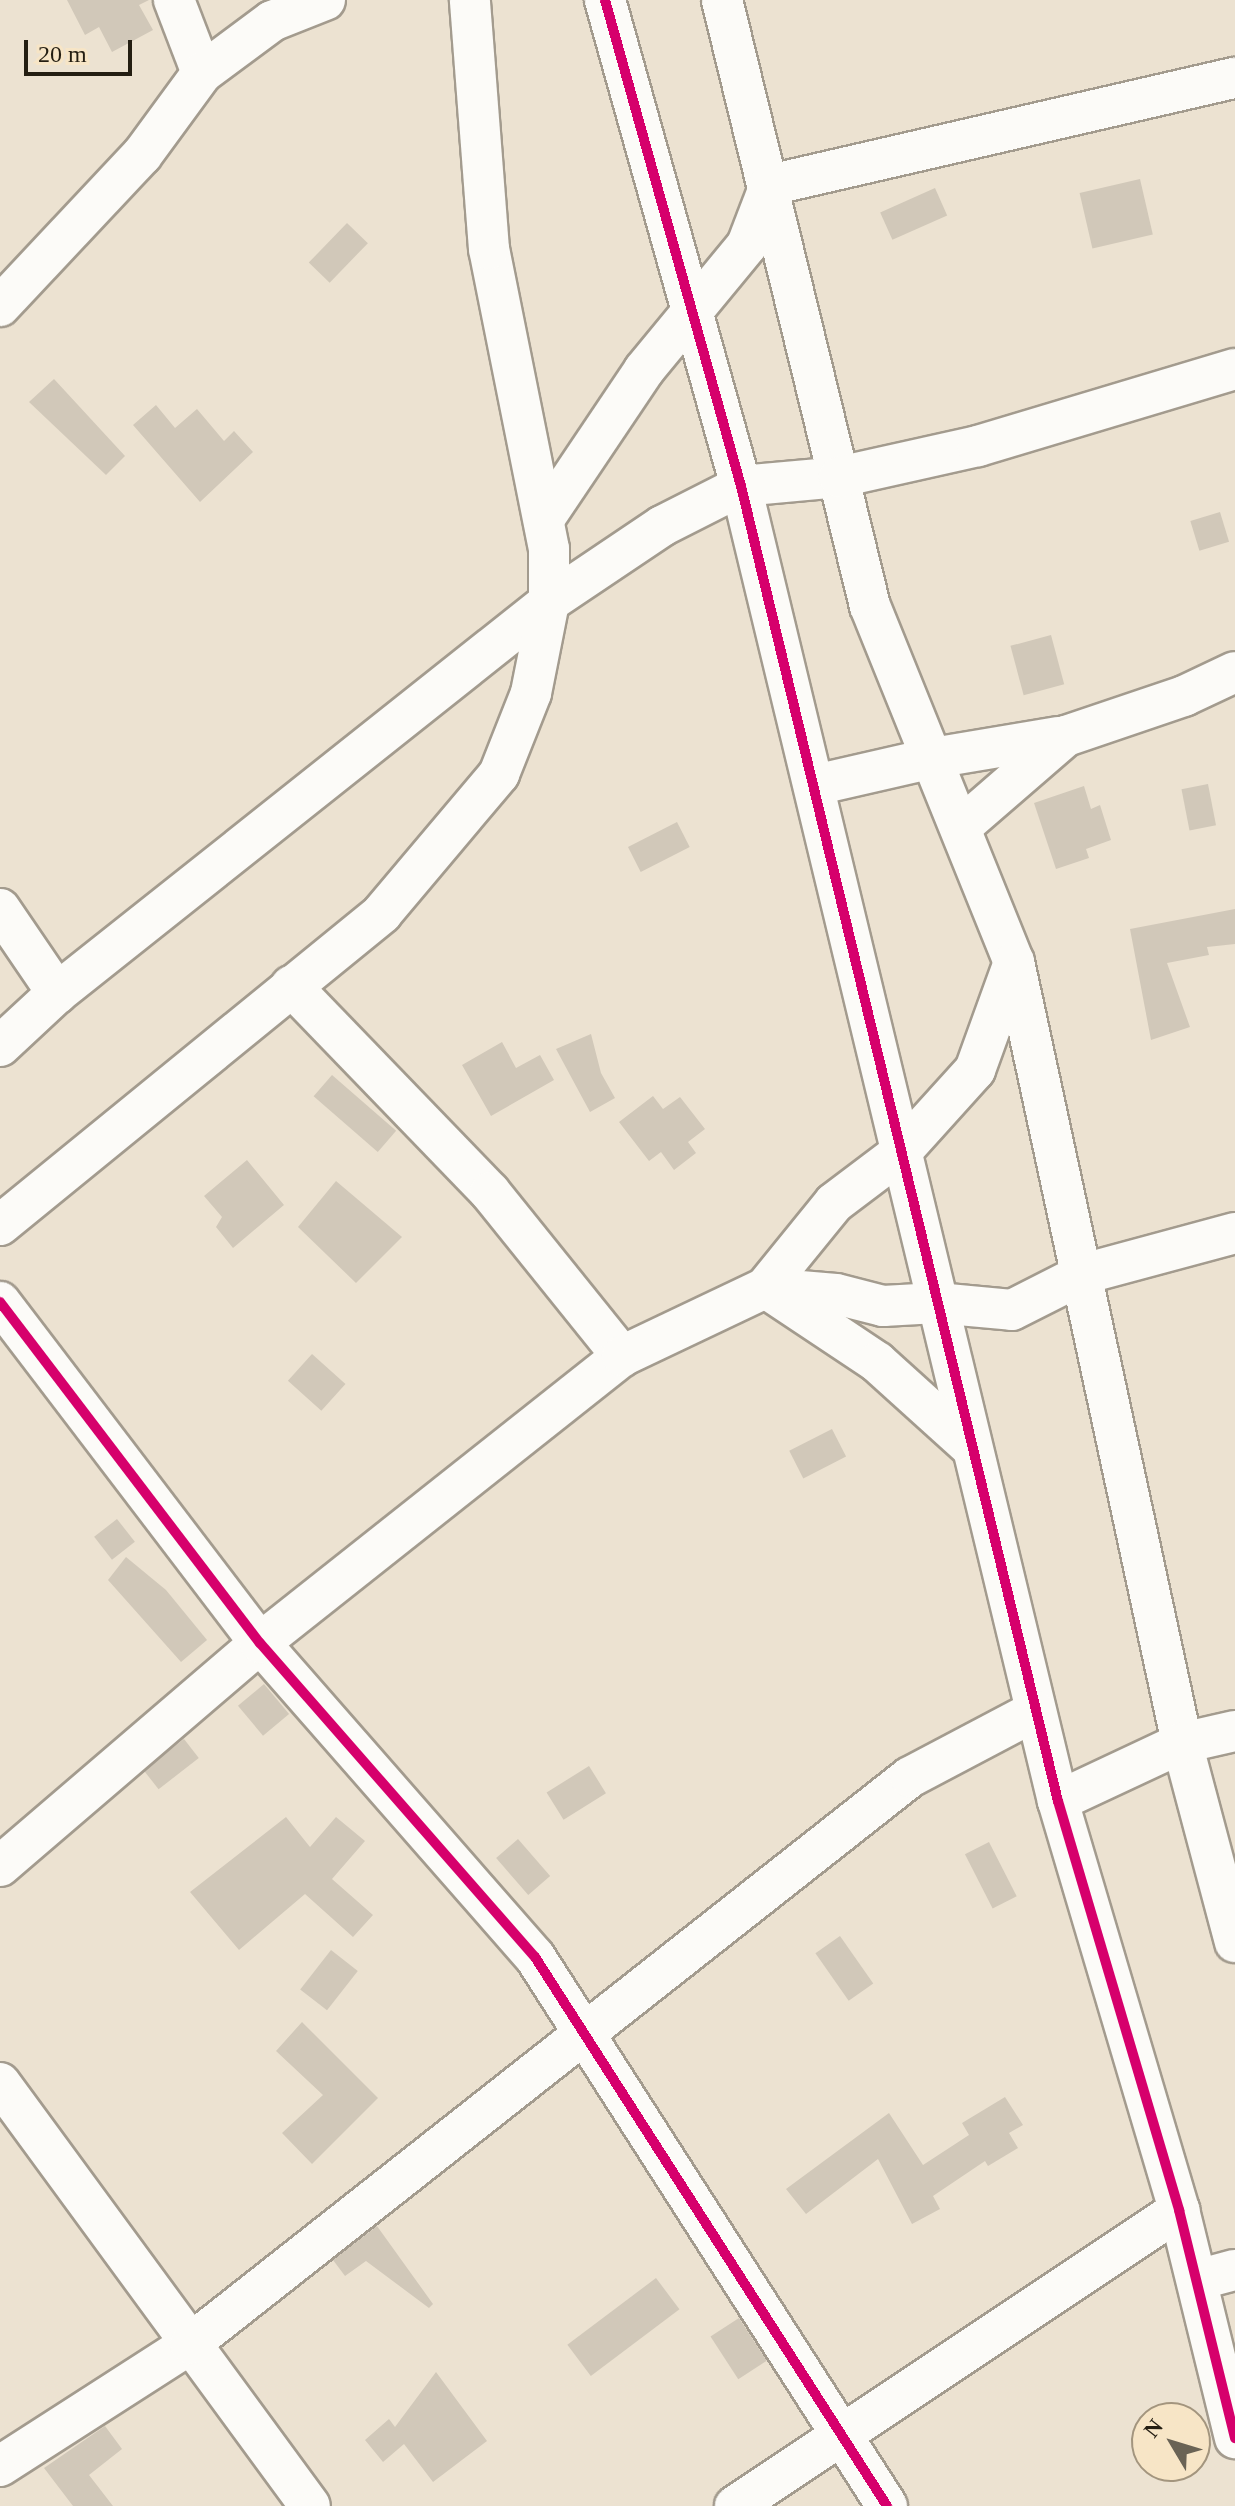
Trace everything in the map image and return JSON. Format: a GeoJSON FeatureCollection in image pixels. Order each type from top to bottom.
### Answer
{"type":"FeatureCollection","features":[{"type":"Feature","properties":{"kind":"street"},"geometry":{"type":"LineString","coordinates":[[174,0],[202,73]]}},
{"type":"Feature","properties":{"kind":"street"},"geometry":{"type":"LineString","coordinates":[[0,306],[142,155],[202,73],[272,21],[325,0]]}},
{"type":"Feature","properties":{"kind":"street"},"geometry":{"type":"LineString","coordinates":[[0,1225],[382,913],[499,774],[531,693],[549,602],[544,519],[489,249],[470,0]]}},
{"type":"Feature","properties":{"kind":"street"},"geometry":{"type":"LineString","coordinates":[[722,0],[770,185],[870,606],[962,826],[1014,962],[1182,1743],[1235,1942]]}},
{"type":"Feature","properties":{"kind":"street"},"geometry":{"type":"LineString","coordinates":[[594,1],[693,312],[741,486],[1035,1711],[1058,1801],[1179,2210],[1235,2438]]}},
{"type":"Feature","properties":{"kind":"street"},"geometry":{"type":"LineString","coordinates":[[770,185],[1235,78]]}},
{"type":"Feature","properties":{"kind":"street"},"geometry":{"type":"LineString","coordinates":[[544,519],[644,370],[747,245],[770,185]]}},
{"type":"Feature","properties":{"kind":"street"},"geometry":{"type":"LineString","coordinates":[[0,1046],[57,993],[549,602],[662,526],[741,486],[839,477],[978,446],[1235,369]]}},
{"type":"Feature","properties":{"kind":"street"},"geometry":{"type":"LineString","coordinates":[[815,785],[933,758],[1066,736],[1184,696],[1235,672]]}},
{"type":"Feature","properties":{"kind":"street"},"geometry":{"type":"LineString","coordinates":[[962,826],[1066,736]]}},
{"type":"Feature","properties":{"kind":"street"},"geometry":{"type":"LineString","coordinates":[[0,909],[57,993]]}},
{"type":"Feature","properties":{"kind":"street"},"geometry":{"type":"LineString","coordinates":[[0,1866],[260,1643],[622,1356],[765,1288],[834,1203],[900,1153],[975,1070],[1014,962]]}},
{"type":"Feature","properties":{"kind":"street"},"geometry":{"type":"LineString","coordinates":[[291,986],[490,1192],[622,1356]]}},
{"type":"Feature","properties":{"kind":"street"},"geometry":{"type":"LineString","coordinates":[[765,1288],[836,1294],[883,1306],[937,1303],[1012,1310],[1083,1274],[1235,1233]]}},
{"type":"Feature","properties":{"kind":"street"},"geometry":{"type":"LineString","coordinates":[[765,1288],[877,1362],[971,1447]]}},
{"type":"Feature","properties":{"kind":"street"},"geometry":{"type":"LineString","coordinates":[[0,1302],[260,1643],[535,1957],[887,2506]]}},
{"type":"Feature","properties":{"kind":"street"},"geometry":{"type":"LineString","coordinates":[[0,2466],[190,2344],[584,2029],[910,1777],[1035,1711]]}},
{"type":"Feature","properties":{"kind":"street"},"geometry":{"type":"LineString","coordinates":[[1058,1801],[1182,1743],[1235,1731]]}},
{"type":"Feature","properties":{"kind":"street"},"geometry":{"type":"LineString","coordinates":[[0,2083],[310,2506]]}},
{"type":"Feature","properties":{"kind":"street"},"geometry":{"type":"LineString","coordinates":[[735,2506],[1179,2210]]}},
{"type":"Feature","properties":{"kind":"street"},"geometry":{"type":"LineString","coordinates":[[1197,2280],[1235,2270]]}},
{"type":"Feature","properties":{"kind":"building"},"geometry":{"type":"Polygon","coordinates":[[[67,0],[149,0],[139,5],[153,30],[112,52],[99,27],[85,35],[67,0]]]}},
{"type":"Feature","properties":{"kind":"building"},"geometry":{"type":"Polygon","coordinates":[[[1140,179],[1153,235],[1092,248],[1080,193],[1140,179]]]}},
{"type":"Feature","properties":{"kind":"building"},"geometry":{"type":"Polygon","coordinates":[[[935,188],[947,215],[892,240],[880,212],[935,188]]]}},
{"type":"Feature","properties":{"kind":"building"},"geometry":{"type":"Polygon","coordinates":[[[347,223],[368,243],[330,283],[309,263],[347,223]]]}},
{"type":"Feature","properties":{"kind":"building"},"geometry":{"type":"Polygon","coordinates":[[[54,379],[125,456],[106,475],[29,402],[54,379]]]}},
{"type":"Feature","properties":{"kind":"building"},"geometry":{"type":"Polygon","coordinates":[[[156,405],[175,428],[197,409],[224,441],[234,431],[253,452],[200,502],[133,425],[156,405]]]}},
{"type":"Feature","properties":{"kind":"building"},"geometry":{"type":"Polygon","coordinates":[[[1220,512],[1229,542],[1199,551],[1190,521],[1220,512]]]}},
{"type":"Feature","properties":{"kind":"building"},"geometry":{"type":"Polygon","coordinates":[[[1051,635],[1064,684],[1024,695],[1010,646],[1051,635]]]}},
{"type":"Feature","properties":{"kind":"building"},"geometry":{"type":"Polygon","coordinates":[[[1208,784],[1216,825],[1190,830],[1181,789],[1208,784]]]}},
{"type":"Feature","properties":{"kind":"building"},"geometry":{"type":"Polygon","coordinates":[[[1084,786],[1091,809],[1100,805],[1111,840],[1086,849],[1089,858],[1056,869],[1034,803],[1084,786]]]}},
{"type":"Feature","properties":{"kind":"building"},"geometry":{"type":"Polygon","coordinates":[[[677,822],[690,847],[641,872],[628,847],[677,822]]]}},
{"type":"Feature","properties":{"kind":"building"},"geometry":{"type":"Polygon","coordinates":[[[1235,909],[1235,944],[1207,947],[1209,955],[1167,963],[1190,1027],[1151,1040],[1130,929],[1235,909]]]}},
{"type":"Feature","properties":{"kind":"building"},"geometry":{"type":"Polygon","coordinates":[[[591,1034],[601,1073],[615,1098],[590,1112],[556,1049],[591,1034]]]}},
{"type":"Feature","properties":{"kind":"building"},"geometry":{"type":"Polygon","coordinates":[[[502,1042],[516,1068],[540,1055],[554,1080],[491,1116],[462,1065],[502,1042]]]}},
{"type":"Feature","properties":{"kind":"building"},"geometry":{"type":"Polygon","coordinates":[[[332,1075],[396,1131],[378,1152],[314,1096],[332,1075]]]}},
{"type":"Feature","properties":{"kind":"building"},"geometry":{"type":"Polygon","coordinates":[[[653,1096],[663,1109],[680,1097],[705,1129],[688,1142],[696,1153],[674,1170],[661,1152],[649,1161],[619,1122],[653,1096]]]}},
{"type":"Feature","properties":{"kind":"building"},"geometry":{"type":"Polygon","coordinates":[[[247,1160],[284,1205],[233,1248],[216,1227],[222,1217],[204,1196],[247,1160]]]}},
{"type":"Feature","properties":{"kind":"building"},"geometry":{"type":"Polygon","coordinates":[[[336,1181],[402,1237],[356,1283],[298,1227],[336,1181]]]}},
{"type":"Feature","properties":{"kind":"building"},"geometry":{"type":"Polygon","coordinates":[[[312,1354],[345,1384],[321,1411],[288,1381],[312,1354]]]}},
{"type":"Feature","properties":{"kind":"building"},"geometry":{"type":"Polygon","coordinates":[[[832,1429],[846,1457],[803,1478],[789,1451],[832,1429]]]}},
{"type":"Feature","properties":{"kind":"building"},"geometry":{"type":"Polygon","coordinates":[[[117,1519],[135,1542],[112,1560],[94,1537],[117,1519]]]}},
{"type":"Feature","properties":{"kind":"building"},"geometry":{"type":"Polygon","coordinates":[[[126,1557],[166,1590],[207,1640],[181,1662],[108,1580],[126,1557]]]}},
{"type":"Feature","properties":{"kind":"building"},"geometry":{"type":"Polygon","coordinates":[[[264,1684],[289,1714],[263,1736],[238,1706],[264,1684]]]}},
{"type":"Feature","properties":{"kind":"building"},"geometry":{"type":"Polygon","coordinates":[[[184,1739],[199,1758],[159,1789],[144,1770],[184,1739]]]}},
{"type":"Feature","properties":{"kind":"building"},"geometry":{"type":"Polygon","coordinates":[[[589,1766],[606,1793],[564,1820],[547,1792],[589,1766]]]}},
{"type":"Feature","properties":{"kind":"building"},"geometry":{"type":"Polygon","coordinates":[[[286,1817],[310,1847],[336,1817],[365,1841],[332,1879],[373,1915],[353,1937],[305,1894],[239,1950],[190,1892],[286,1817]]]}},
{"type":"Feature","properties":{"kind":"building"},"geometry":{"type":"Polygon","coordinates":[[[518,1839],[550,1876],[528,1895],[496,1858],[518,1839]]]}},
{"type":"Feature","properties":{"kind":"building"},"geometry":{"type":"Polygon","coordinates":[[[989,1842],[1017,1896],[993,1909],[965,1854],[989,1842]]]}},
{"type":"Feature","properties":{"kind":"building"},"geometry":{"type":"Polygon","coordinates":[[[840,1936],[873,1984],[849,2001],[815,1953],[840,1936]]]}},
{"type":"Feature","properties":{"kind":"building"},"geometry":{"type":"Polygon","coordinates":[[[331,1950],[358,1971],[327,2010],[300,1989],[331,1950]]]}},
{"type":"Feature","properties":{"kind":"building"},"geometry":{"type":"Polygon","coordinates":[[[302,2022],[378,2098],[312,2164],[282,2133],[323,2095],[276,2051],[302,2022]]]}},
{"type":"Feature","properties":{"kind":"building"},"geometry":{"type":"Polygon","coordinates":[[[1005,2097],[1023,2125],[1009,2133],[1018,2148],[988,2166],[985,2161],[933,2196],[940,2209],[912,2224],[878,2159],[806,2214],[786,2189],[889,2113],[923,2165],[969,2135],[962,2123],[1005,2097]]]}},
{"type":"Feature","properties":{"kind":"building"},"geometry":{"type":"Polygon","coordinates":[[[377,2226],[433,2304],[429,2308],[366,2261],[345,2276],[333,2260],[377,2226]]]}},
{"type":"Feature","properties":{"kind":"building"},"geometry":{"type":"Polygon","coordinates":[[[656,2278],[679,2309],[591,2376],[567,2345],[656,2278]]]}},
{"type":"Feature","properties":{"kind":"building"},"geometry":{"type":"Polygon","coordinates":[[[739,2318],[767,2361],[738,2379],[710,2337],[739,2318]]]}},
{"type":"Feature","properties":{"kind":"building"},"geometry":{"type":"Polygon","coordinates":[[[436,2372],[487,2441],[433,2482],[404,2444],[383,2462],[365,2440],[389,2419],[395,2427],[436,2372]]]}},
{"type":"Feature","properties":{"kind":"building"},"geometry":{"type":"Polygon","coordinates":[[[105,2426],[122,2449],[89,2475],[113,2506],[73,2506],[44,2468],[105,2426]]]}},
{"type":"Feature","properties":{"kind":"cycle path"},"geometry":{"type":"LineString","coordinates":[[605,0],[741,486],[1058,1801],[1179,2210],[1235,2438]]}},
{"type":"Feature","properties":{"kind":"cycle path"},"geometry":{"type":"LineString","coordinates":[[0,1302],[260,1643],[535,1957],[887,2506]]}}]}
